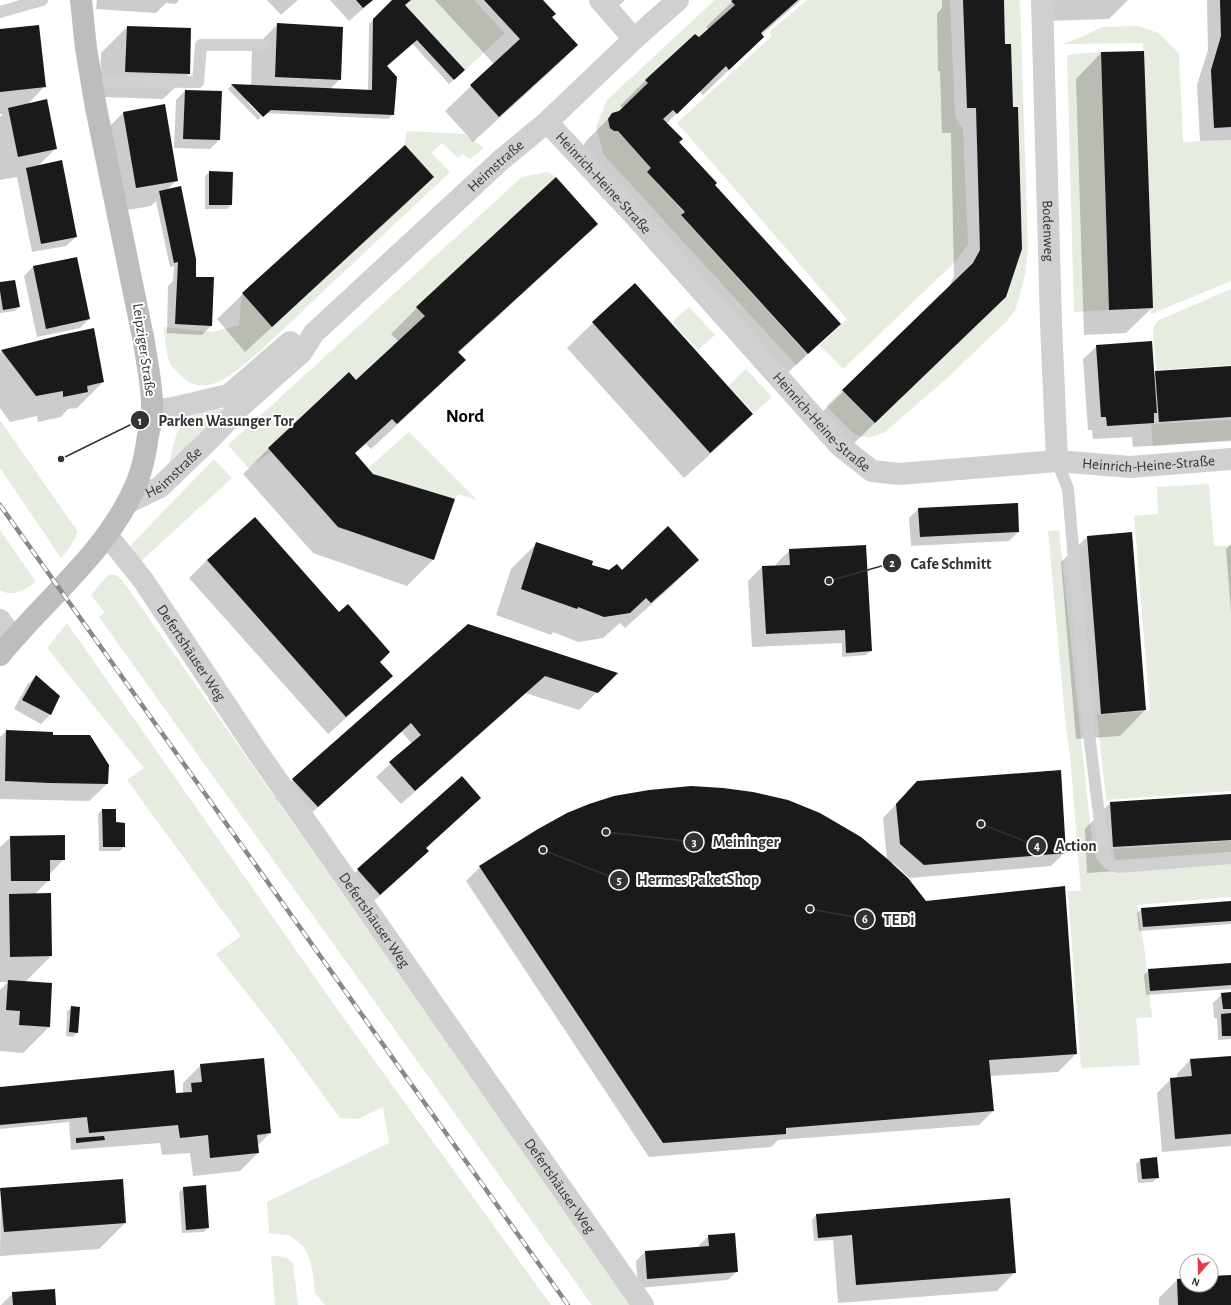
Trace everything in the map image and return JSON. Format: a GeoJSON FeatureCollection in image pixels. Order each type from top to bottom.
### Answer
{"type":"FeatureCollection","features":[{"type":"Feature","properties":{"kind":"main road","name":"Leipziger Straße"},"geometry":{"type":"LineString","coordinates":[[7,647],[74,575],[107,535],[127,503],[138,481],[145,454],[152,411],[149,374],[144,342],[100,130],[86,48],[82,0]]}},
{"type":"Feature","properties":{"kind":"street"},"geometry":{"type":"LineString","coordinates":[[600,0],[634,39]]}},
{"type":"Feature","properties":{"kind":"street","name":"Heimstraße"},"geometry":{"type":"LineString","coordinates":[[127,503],[160,487],[211,438],[240,407],[302,352],[314,333],[501,160],[547,122],[634,39],[678,0]]}},
{"type":"Feature","properties":{"kind":"street","name":"Bodenweg"},"geometry":{"type":"LineString","coordinates":[[1042,0],[1052,323],[1058,461]]}},
{"type":"Feature","properties":{"kind":"street","name":"Heinrich-Heine-Straße"},"geometry":{"type":"LineString","coordinates":[[547,122],[632,214],[839,445],[872,471],[899,474],[1058,461],[1130,467],[1231,459]]}},
{"type":"Feature","properties":{"kind":"street","name":"Heimstraße"},"geometry":{"type":"LineString","coordinates":[[152,411],[173,408],[228,394],[252,376],[292,341],[314,333]]}},
{"type":"Feature","properties":{"kind":"street","name":"Defertshäuser Weg"},"geometry":{"type":"LineString","coordinates":[[107,535],[143,580],[256,750],[643,1305]]}},
{"type":"Feature","properties":{"kind":"street"},"geometry":{"type":"LineString","coordinates":[[0,620],[7,647]]}},
{"type":"Feature","properties":{"kind":"lane"},"geometry":{"type":"LineString","coordinates":[[0,12],[42,0]]}},
{"type":"Feature","properties":{"kind":"lane"},"geometry":{"type":"LineString","coordinates":[[92,82],[198,82],[201,45],[263,45]]}},
{"type":"Feature","properties":{"kind":"lane"},"geometry":{"type":"LineString","coordinates":[[1058,461],[1068,489],[1088,726],[1104,855],[1108,864],[1118,867],[1231,858]]}},
{"type":"Feature","properties":{"kind":"shaded area"},"geometry":{"type":"Polygon","coordinates":[[[411,0],[474,0],[505,33],[465,70],[405,5],[411,0]]]}},
{"type":"Feature","properties":{"kind":"shaded area"},"geometry":{"type":"Polygon","coordinates":[[[715,0],[733,0],[732,1],[735,5],[699,37],[695,34],[645,80],[648,83],[619,111],[612,113],[609,118],[609,126],[610,128],[618,131],[651,168],[647,173],[683,212],[681,216],[807,355],[796,365],[604,155],[596,127],[607,100],[715,0]]]}},
{"type":"Feature","properties":{"kind":"shaded area"},"geometry":{"type":"Polygon","coordinates":[[[807,0],[950,0],[955,117],[963,129],[968,244],[956,261],[843,369],[820,345],[847,319],[677,123],[772,36],[769,32],[807,0]]]}},
{"type":"Feature","properties":{"kind":"shaded area"},"geometry":{"type":"Polygon","coordinates":[[[1004,0],[1020,0],[1028,248],[1025,275],[1019,298],[1015,310],[1006,322],[947,378],[885,432],[872,437],[862,437],[854,434],[826,406],[842,390],[875,423],[1006,297],[1022,248],[1018,107],[1013,107],[1011,44],[1005,44],[1004,0]]]}},
{"type":"Feature","properties":{"kind":"shaded area"},"geometry":{"type":"Polygon","coordinates":[[[1138,26],[1158,33],[1179,53],[1183,142],[1231,140],[1231,281],[1151,314],[1143,43],[1063,44],[1102,27],[1138,26]]]}},
{"type":"Feature","properties":{"kind":"shaded area"},"geometry":{"type":"Polygon","coordinates":[[[1101,52],[1109,310],[1074,312],[1067,55],[1101,52]]]}},
{"type":"Feature","properties":{"kind":"shaded area"},"geometry":{"type":"Polygon","coordinates":[[[407,131],[464,134],[484,148],[470,159],[463,154],[458,158],[442,143],[431,153],[450,172],[259,352],[223,380],[213,384],[202,385],[192,383],[182,377],[170,363],[164,327],[213,332],[239,325],[242,293],[272,326],[434,177],[404,146],[407,131]]]}},
{"type":"Feature","properties":{"kind":"shaded area"},"geometry":{"type":"Polygon","coordinates":[[[548,172],[556,177],[417,307],[425,316],[356,380],[349,372],[268,448],[271,452],[248,468],[228,445],[522,177],[548,172]]]}},
{"type":"Feature","properties":{"kind":"shaded area"},"geometry":{"type":"Polygon","coordinates":[[[1231,289],[1231,365],[1156,370],[1153,330],[1157,321],[1231,289]]]}},
{"type":"Feature","properties":{"kind":"shaded area"},"geometry":{"type":"Polygon","coordinates":[[[689,307],[715,335],[698,350],[672,322],[689,307]]]}},
{"type":"Feature","properties":{"kind":"shaded area"},"geometry":{"type":"Polygon","coordinates":[[[746,369],[772,397],[754,413],[728,386],[746,369]]]}},
{"type":"Feature","properties":{"kind":"shaded area"},"geometry":{"type":"Polygon","coordinates":[[[215,408],[229,409],[170,467],[171,455],[175,440],[183,421],[193,413],[215,408]]]}},
{"type":"Feature","properties":{"kind":"shaded area"},"geometry":{"type":"Polygon","coordinates":[[[0,420],[78,532],[70,547],[61,558],[0,468],[0,420]]]}},
{"type":"Feature","properties":{"kind":"shaded area"},"geometry":{"type":"Polygon","coordinates":[[[1231,420],[1231,440],[1153,446],[1151,424],[1231,420]]]}},
{"type":"Feature","properties":{"kind":"shaded area"},"geometry":{"type":"Polygon","coordinates":[[[409,432],[477,500],[458,494],[455,499],[373,474],[368,468],[409,432]]]}},
{"type":"Feature","properties":{"kind":"shaded area"},"geometry":{"type":"Polygon","coordinates":[[[214,459],[232,478],[140,562],[130,546],[214,459]]]}},
{"type":"Feature","properties":{"kind":"shaded area"},"geometry":{"type":"Polygon","coordinates":[[[1209,484],[1214,546],[1231,546],[1231,791],[1106,800],[1097,715],[1150,711],[1134,516],[1158,514],[1157,487],[1209,484]]]}},
{"type":"Feature","properties":{"kind":"shaded area"},"geometry":{"type":"Polygon","coordinates":[[[0,530],[36,582],[19,592],[10,593],[0,590],[0,530]]]}},
{"type":"Feature","properties":{"kind":"shaded area"},"geometry":{"type":"Polygon","coordinates":[[[1059,530],[1093,851],[1095,855],[1105,868],[1118,872],[1231,863],[1231,897],[1137,905],[1144,946],[1152,1017],[1136,1018],[1140,1065],[1081,1068],[1068,891],[1081,891],[1070,755],[1066,728],[1048,531],[1059,530]]]}},
{"type":"Feature","properties":{"kind":"shaded area"},"geometry":{"type":"Polygon","coordinates":[[[109,574],[118,576],[125,584],[631,1305],[592,1305],[99,617],[105,613],[91,595],[109,574]]]}},
{"type":"Feature","properties":{"kind":"shaded area"},"geometry":{"type":"Polygon","coordinates":[[[67,623],[335,1006],[551,1305],[325,1305],[315,1293],[309,1257],[303,1246],[288,1235],[269,1233],[267,1202],[389,1143],[383,1107],[358,1119],[340,1118],[272,1025],[216,954],[241,936],[127,780],[144,768],[47,648],[67,623]]]}},
{"type":"Feature","properties":{"kind":"shaded area"},"geometry":{"type":"Polygon","coordinates":[[[1231,841],[1231,852],[1115,860],[1113,849],[1231,841]]]}},
{"type":"Feature","properties":{"kind":"shaded area"},"geometry":{"type":"Polygon","coordinates":[[[271,1256],[284,1257],[293,1264],[298,1305],[275,1305],[271,1256]]]}},
{"type":"Feature","properties":{"kind":"building"},"geometry":{"type":"Polygon","coordinates":[[[356,0],[373,0],[363,8],[356,0]]]}},
{"type":"Feature","properties":{"kind":"building"},"geometry":{"type":"Polygon","coordinates":[[[392,0],[411,0],[405,5],[465,70],[454,80],[417,40],[387,66],[397,77],[394,115],[271,110],[263,117],[231,84],[372,90],[373,19],[392,0]]]}},
{"type":"Feature","properties":{"kind":"building"},"geometry":{"type":"Polygon","coordinates":[[[484,0],[543,0],[556,14],[552,17],[578,45],[499,117],[470,85],[520,39],[484,0]]]}},
{"type":"Feature","properties":{"kind":"building"},"geometry":{"type":"Polygon","coordinates":[[[798,0],[761,33],[764,37],[729,70],[726,66],[677,114],[673,110],[663,119],[683,139],[679,142],[717,183],[715,185],[841,324],[808,354],[681,215],[685,212],[647,172],[651,168],[618,131],[614,131],[610,128],[609,124],[608,119],[612,113],[619,111],[648,83],[645,80],[695,34],[699,37],[735,5],[731,1],[798,0]]]}},
{"type":"Feature","properties":{"kind":"building"},"geometry":{"type":"Polygon","coordinates":[[[963,0],[1004,0],[1005,44],[1011,44],[1013,107],[1018,107],[1022,249],[1006,297],[875,423],[842,390],[973,263],[980,250],[976,108],[967,108],[963,0]]]}},
{"type":"Feature","properties":{"kind":"building"},"geometry":{"type":"Polygon","coordinates":[[[1220,0],[1231,0],[1231,127],[1214,128],[1211,70],[1221,36],[1220,0]]]}},
{"type":"Feature","properties":{"kind":"building"},"geometry":{"type":"Polygon","coordinates":[[[277,23],[343,27],[341,80],[275,77],[277,23]]]}},
{"type":"Feature","properties":{"kind":"building"},"geometry":{"type":"Polygon","coordinates":[[[39,25],[46,87],[0,92],[0,29],[39,25]]]}},
{"type":"Feature","properties":{"kind":"building"},"geometry":{"type":"Polygon","coordinates":[[[127,26],[191,28],[190,74],[125,72],[127,26]]]}},
{"type":"Feature","properties":{"kind":"building"},"geometry":{"type":"Polygon","coordinates":[[[1144,51],[1153,308],[1109,310],[1101,52],[1144,51]]]}},
{"type":"Feature","properties":{"kind":"building"},"geometry":{"type":"Polygon","coordinates":[[[185,90],[222,91],[220,140],[183,139],[185,90]]]}},
{"type":"Feature","properties":{"kind":"building"},"geometry":{"type":"Polygon","coordinates":[[[47,99],[57,149],[18,157],[8,108],[47,99]]]}},
{"type":"Feature","properties":{"kind":"building"},"geometry":{"type":"Polygon","coordinates":[[[165,104],[178,181],[136,188],[123,112],[165,104]]]}},
{"type":"Feature","properties":{"kind":"building"},"geometry":{"type":"Polygon","coordinates":[[[405,145],[434,177],[272,327],[242,293],[405,145]]]}},
{"type":"Feature","properties":{"kind":"building"},"geometry":{"type":"Polygon","coordinates":[[[62,160],[77,237],[41,244],[26,168],[62,160]]]}},
{"type":"Feature","properties":{"kind":"building"},"geometry":{"type":"Polygon","coordinates":[[[209,171],[233,172],[232,205],[209,205],[209,171]]]}},
{"type":"Feature","properties":{"kind":"building"},"geometry":{"type":"Polygon","coordinates":[[[556,177],[598,224],[458,352],[466,360],[397,424],[392,419],[355,453],[373,474],[455,499],[434,560],[338,527],[268,448],[349,372],[356,380],[425,316],[416,307],[556,177]]]}},
{"type":"Feature","properties":{"kind":"building"},"geometry":{"type":"Polygon","coordinates":[[[181,186],[196,259],[196,277],[214,277],[212,326],[175,324],[178,262],[174,263],[159,191],[181,186]]]}},
{"type":"Feature","properties":{"kind":"building"},"geometry":{"type":"Polygon","coordinates":[[[77,257],[90,319],[46,329],[33,266],[77,257]]]}},
{"type":"Feature","properties":{"kind":"building"},"geometry":{"type":"Polygon","coordinates":[[[15,280],[20,307],[3,310],[0,282],[15,280]]]}},
{"type":"Feature","properties":{"kind":"building"},"geometry":{"type":"Polygon","coordinates":[[[635,283],[753,414],[710,453],[592,322],[635,283]]]}},
{"type":"Feature","properties":{"kind":"building"},"geometry":{"type":"Polygon","coordinates":[[[94,328],[104,382],[87,386],[88,392],[63,397],[63,391],[36,396],[1,350],[61,335],[94,328]]]}},
{"type":"Feature","properties":{"kind":"building"},"geometry":{"type":"Polygon","coordinates":[[[1152,341],[1157,413],[1154,413],[1154,423],[1107,426],[1106,417],[1101,417],[1096,345],[1152,341]]]}},
{"type":"Feature","properties":{"kind":"building"},"geometry":{"type":"Polygon","coordinates":[[[1231,366],[1231,417],[1159,422],[1155,371],[1231,366]]]}},
{"type":"Feature","properties":{"kind":"building"},"geometry":{"type":"Polygon","coordinates":[[[1018,503],[1019,532],[920,537],[918,508],[1018,503]]]}},
{"type":"Feature","properties":{"kind":"building"},"geometry":{"type":"Polygon","coordinates":[[[255,517],[339,612],[348,604],[390,652],[380,662],[393,676],[346,717],[207,560],[255,517]]]}},
{"type":"Feature","properties":{"kind":"building"},"geometry":{"type":"Polygon","coordinates":[[[668,526],[699,560],[651,603],[646,598],[630,613],[604,617],[521,589],[536,542],[593,561],[592,565],[609,570],[617,564],[622,570],[668,526]]]}},
{"type":"Feature","properties":{"kind":"building"},"geometry":{"type":"Polygon","coordinates":[[[1132,532],[1146,710],[1101,714],[1087,536],[1132,532]]]}},
{"type":"Feature","properties":{"kind":"building"},"geometry":{"type":"Polygon","coordinates":[[[866,545],[872,651],[846,653],[845,630],[766,634],[762,566],[790,565],[789,549],[866,545]]]}},
{"type":"Feature","properties":{"kind":"building"},"geometry":{"type":"Polygon","coordinates":[[[468,624],[618,673],[598,693],[545,676],[415,791],[389,762],[421,735],[411,723],[318,807],[292,779],[468,624]]]}},
{"type":"Feature","properties":{"kind":"building"},"geometry":{"type":"Polygon","coordinates":[[[36,675],[60,696],[51,715],[22,700],[36,675]]]}},
{"type":"Feature","properties":{"kind":"building"},"geometry":{"type":"Polygon","coordinates":[[[6,730],[53,732],[53,735],[90,735],[109,765],[108,784],[5,781],[6,730]]]}},
{"type":"Feature","properties":{"kind":"building"},"geometry":{"type":"Polygon","coordinates":[[[1061,770],[1066,853],[924,865],[900,844],[896,804],[917,781],[1061,770]]]}},
{"type":"Feature","properties":{"kind":"building"},"geometry":{"type":"Polygon","coordinates":[[[462,776],[481,798],[426,848],[429,851],[380,895],[357,869],[462,776]]]}},
{"type":"Feature","properties":{"kind":"building"},"geometry":{"type":"Polygon","coordinates":[[[691,786],[753,792],[788,800],[820,813],[861,837],[908,878],[926,901],[1065,886],[1077,1054],[989,1060],[994,1111],[786,1128],[786,1134],[663,1143],[479,866],[538,829],[567,813],[589,804],[614,796],[649,790],[691,786]]]}},
{"type":"Feature","properties":{"kind":"building"},"geometry":{"type":"Polygon","coordinates":[[[1231,794],[1231,840],[1113,847],[1110,802],[1231,794]]]}},
{"type":"Feature","properties":{"kind":"building"},"geometry":{"type":"Polygon","coordinates":[[[102,809],[116,809],[116,822],[125,823],[125,847],[103,847],[102,809]]]}},
{"type":"Feature","properties":{"kind":"building"},"geometry":{"type":"Polygon","coordinates":[[[65,835],[65,860],[50,860],[50,881],[11,881],[10,836],[65,835]]]}},
{"type":"Feature","properties":{"kind":"building"},"geometry":{"type":"Polygon","coordinates":[[[51,893],[52,956],[10,957],[9,894],[51,893]]]}},
{"type":"Feature","properties":{"kind":"building"},"geometry":{"type":"Polygon","coordinates":[[[1231,901],[1231,921],[1143,927],[1141,908],[1231,901]]]}},
{"type":"Feature","properties":{"kind":"building"},"geometry":{"type":"Polygon","coordinates":[[[1231,963],[1231,985],[1150,991],[1148,969],[1231,963]]]}},
{"type":"Feature","properties":{"kind":"building"},"geometry":{"type":"Polygon","coordinates":[[[8,980],[52,983],[50,1027],[19,1025],[20,1011],[6,1010],[8,980]]]}},
{"type":"Feature","properties":{"kind":"building"},"geometry":{"type":"Polygon","coordinates":[[[1231,992],[1231,1009],[1223,1009],[1221,993],[1231,992]]]}},
{"type":"Feature","properties":{"kind":"building"},"geometry":{"type":"Polygon","coordinates":[[[71,1006],[80,1007],[78,1033],[69,1032],[71,1006]]]}},
{"type":"Feature","properties":{"kind":"building"},"geometry":{"type":"Polygon","coordinates":[[[1231,1013],[1231,1036],[1222,1036],[1221,1014],[1231,1013]]]}},
{"type":"Feature","properties":{"kind":"building"},"geometry":{"type":"Polygon","coordinates":[[[1231,1056],[1231,1134],[1175,1139],[1170,1078],[1192,1076],[1190,1059],[1231,1056]]]}},
{"type":"Feature","properties":{"kind":"building"},"geometry":{"type":"Polygon","coordinates":[[[264,1058],[271,1133],[257,1135],[259,1153],[210,1158],[208,1135],[180,1138],[178,1125],[89,1133],[87,1117],[0,1125],[0,1087],[174,1070],[176,1093],[192,1092],[191,1083],[202,1082],[200,1064],[264,1058]]]}},
{"type":"Feature","properties":{"kind":"building"},"geometry":{"type":"Polygon","coordinates":[[[104,1136],[105,1140],[76,1143],[76,1138],[104,1136]]]}},
{"type":"Feature","properties":{"kind":"building"},"geometry":{"type":"Polygon","coordinates":[[[1157,1157],[1159,1178],[1142,1179],[1140,1159],[1157,1157]]]}},
{"type":"Feature","properties":{"kind":"building"},"geometry":{"type":"Polygon","coordinates":[[[123,1179],[126,1223],[4,1232],[0,1188],[123,1179]]]}},
{"type":"Feature","properties":{"kind":"building"},"geometry":{"type":"Polygon","coordinates":[[[206,1185],[209,1228],[186,1230],[183,1187],[206,1185]]]}},
{"type":"Feature","properties":{"kind":"building"},"geometry":{"type":"Polygon","coordinates":[[[1010,1198],[1016,1273],[856,1285],[852,1235],[818,1238],[816,1214],[1010,1198]]]}},
{"type":"Feature","properties":{"kind":"building"},"geometry":{"type":"Polygon","coordinates":[[[735,1233],[738,1272],[647,1279],[645,1251],[709,1246],[708,1235],[735,1233]]]}},
{"type":"Feature","properties":{"kind":"building"},"geometry":{"type":"Polygon","coordinates":[[[1231,1275],[1231,1305],[1178,1305],[1177,1279],[1179,1279],[1179,1293],[1219,1293],[1219,1276],[1231,1275]]]}},
{"type":"Feature","properties":{"kind":"building"},"geometry":{"type":"Polygon","coordinates":[[[55,1289],[56,1305],[13,1305],[12,1292],[55,1289]]]}},
{"type":"Feature","properties":{"kind":"railway"},"geometry":{"type":"LineString","coordinates":[[0,505],[568,1305]]}},
{"type":"Feature","properties":{"kind":"place","name":"Parken Wasunger Tor"},"geometry":{"type":"Point","coordinates":[61,459]}},
{"type":"Feature","properties":{"kind":"place","name":"Cafe Schmitt"},"geometry":{"type":"Point","coordinates":[829,581]}},
{"type":"Feature","properties":{"kind":"place","name":"Action"},"geometry":{"type":"Point","coordinates":[981,824]}},
{"type":"Feature","properties":{"kind":"place","name":"Meininger"},"geometry":{"type":"Point","coordinates":[606,832]}},
{"type":"Feature","properties":{"kind":"place","name":"Hermes PaketShop"},"geometry":{"type":"Point","coordinates":[543,850]}},
{"type":"Feature","properties":{"kind":"place","name":"TEDi"},"geometry":{"type":"Point","coordinates":[810,909]}},
{"type":"Feature","properties":{"kind":"district","name":"Nord"},"geometry":{"type":"Point","coordinates":[465,416]}}]}
